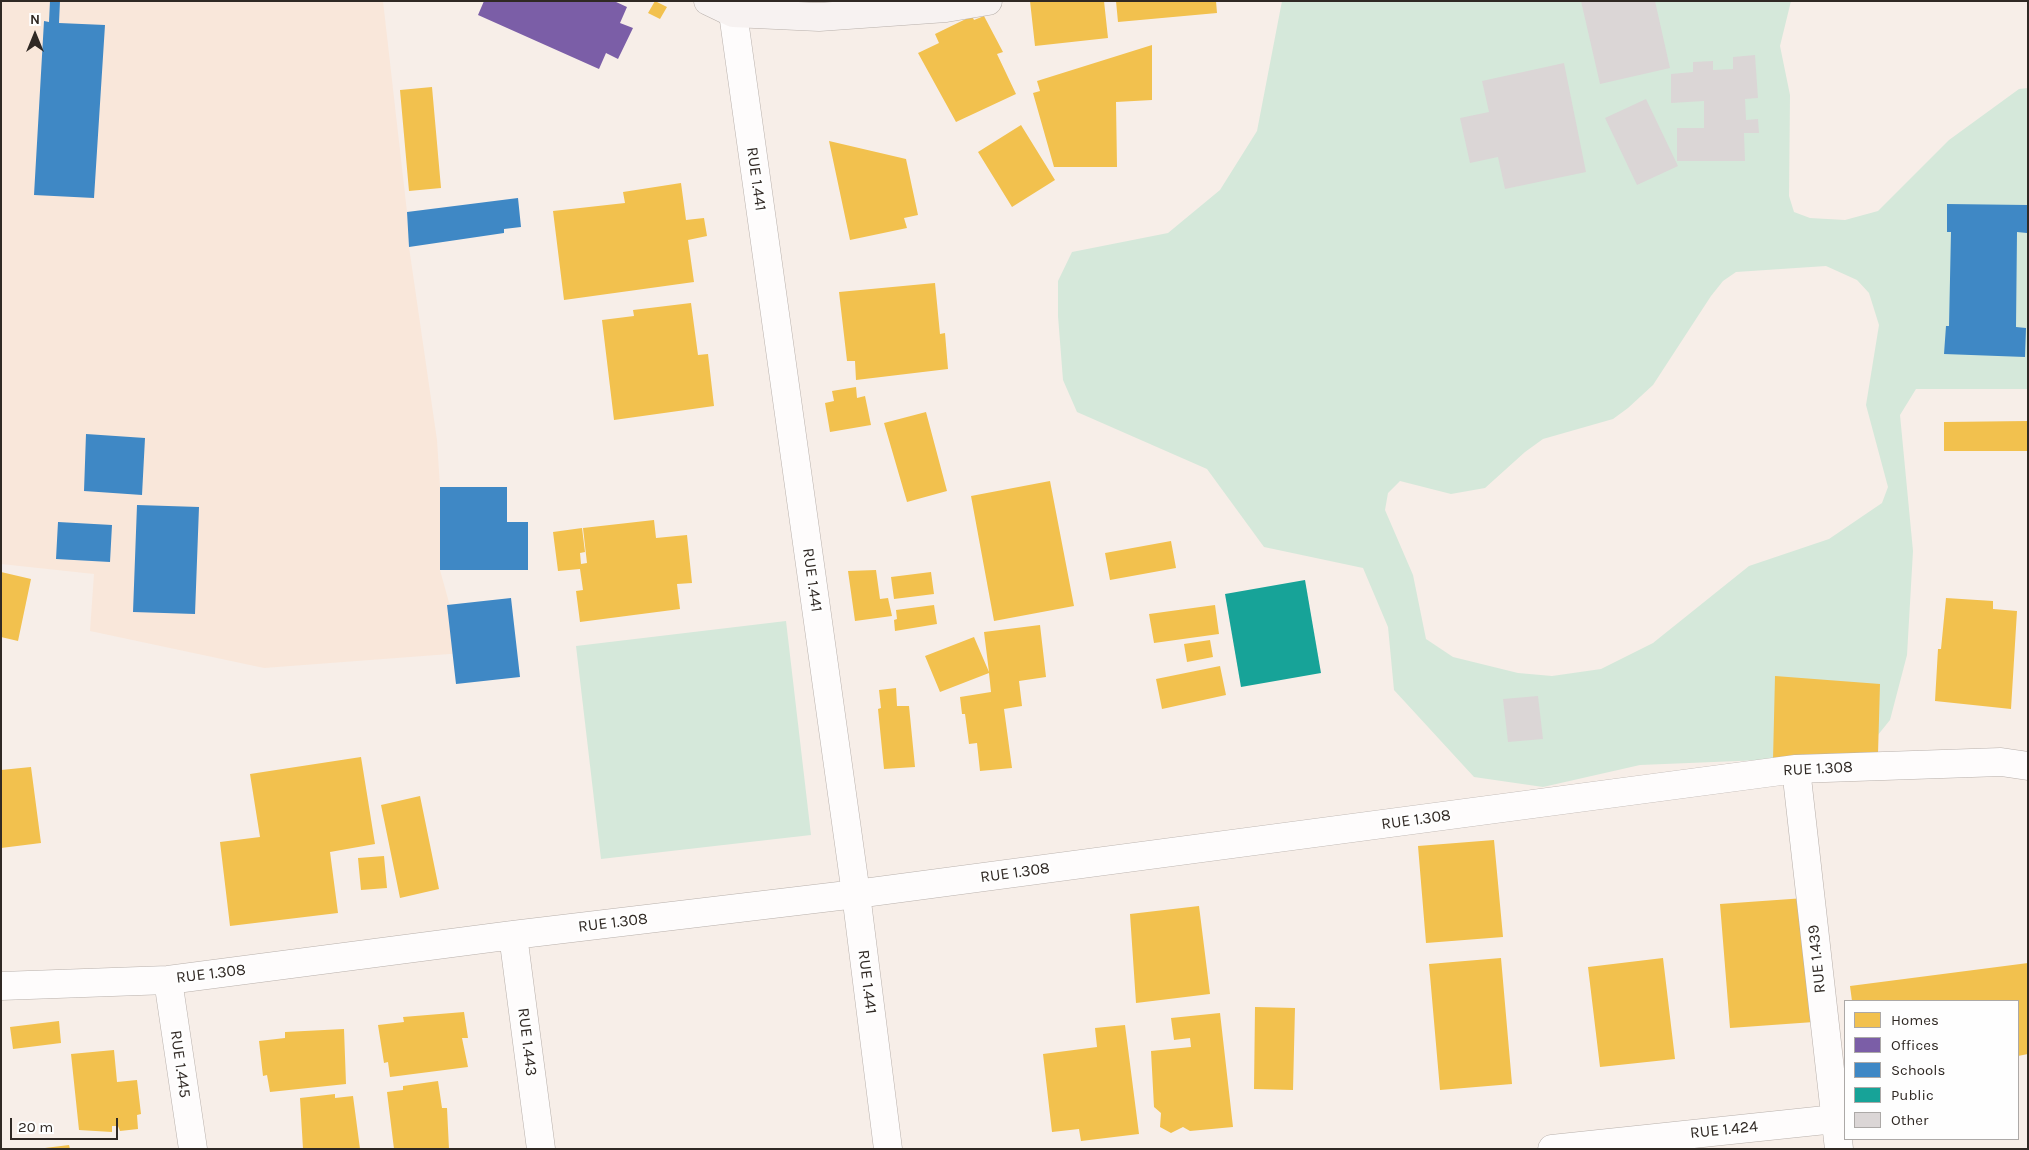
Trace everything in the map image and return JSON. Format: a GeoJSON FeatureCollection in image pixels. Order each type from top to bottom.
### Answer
{"type":"FeatureCollection","features":[{"type":"Feature","properties":{"kind":"street"},"geometry":{"type":"LineString","coordinates":[[708,1],[733,12],[819,17],[946,8],[988,1]]}},
{"type":"Feature","properties":{"kind":"street","name":"RUE 1.441"},"geometry":{"type":"LineString","coordinates":[[733,12],[856,894],[888,1149]]}},
{"type":"Feature","properties":{"kind":"street","name":"RUE 1.308"},"geometry":{"type":"LineString","coordinates":[[1,986],[168,980],[514,935],[856,894],[1796,769],[2001,762],[2028,766]]}},
{"type":"Feature","properties":{"kind":"street","name":"RUE 1.439"},"geometry":{"type":"LineString","coordinates":[[1796,769],[1838,1149]]}},
{"type":"Feature","properties":{"kind":"street","name":"RUE 1.443"},"geometry":{"type":"LineString","coordinates":[[514,935],[541,1149]]}},
{"type":"Feature","properties":{"kind":"street","name":"RUE 1.445"},"geometry":{"type":"LineString","coordinates":[[168,980],[193,1149]]}},
{"type":"Feature","properties":{"kind":"street","name":"RUE 1.424"},"geometry":{"type":"LineString","coordinates":[[1552,1149],[1835,1118]]}},
{"type":"Feature","properties":{"kind":"shaded area"},"geometry":{"type":"Polygon","coordinates":[[[1,1],[383,1],[407,212],[409,247],[437,440],[440,487],[440,570],[463,653],[264,668],[90,631],[94,574],[1,564],[1,1]]]}},
{"type":"Feature","properties":{"kind":"green space"},"geometry":{"type":"Polygon","coordinates":[[[1282,1],[1791,1],[1780,46],[1790,95],[1789,196],[1794,212],[1810,218],[1845,220],[1878,211],[1949,140],[2019,89],[2028,88],[2028,389],[1916,389],[1900,415],[1913,551],[1907,655],[1890,720],[1869,746],[1836,757],[1640,765],[1543,787],[1474,777],[1394,690],[1388,627],[1363,568],[1264,547],[1207,469],[1077,412],[1063,380],[1058,316],[1058,281],[1072,252],[1168,233],[1220,190],[1257,131],[1282,1]],[[1826,266],[1736,272],[1723,281],[1711,296],[1653,385],[1613,419],[1543,439],[1525,452],[1485,488],[1451,494],[1400,481],[1388,493],[1385,510],[1413,575],[1426,639],[1453,657],[1518,673],[1552,676],[1601,669],[1653,643],[1749,566],[1829,539],[1882,503],[1888,487],[1866,405],[1879,325],[1869,293],[1857,280],[1826,266]]]}},
{"type":"Feature","properties":{"kind":"green space"},"geometry":{"type":"Polygon","coordinates":[[[786,621],[811,835],[601,859],[576,646],[786,621]]]}},
{"type":"Feature","properties":{"kind":"building: Homes"},"geometry":{"type":"Polygon","coordinates":[[[655,1],[667,7],[660,19],[648,13],[655,1]]]}},
{"type":"Feature","properties":{"kind":"building: Homes"},"geometry":{"type":"Polygon","coordinates":[[[1030,1],[1104,1],[1108,38],[1035,46],[1030,1]]]}},
{"type":"Feature","properties":{"kind":"building: Homes"},"geometry":{"type":"Polygon","coordinates":[[[1116,1],[1216,1],[1217,13],[1118,22],[1116,1]]]}},
{"type":"Feature","properties":{"kind":"building: Homes"},"geometry":{"type":"Polygon","coordinates":[[[972,16],[974,20],[984,16],[1003,52],[997,54],[1016,94],[956,122],[918,53],[939,43],[935,34],[972,16]]]}},
{"type":"Feature","properties":{"kind":"building: Homes"},"geometry":{"type":"Polygon","coordinates":[[[1152,45],[1152,100],[1116,102],[1117,167],[1054,167],[1033,93],[1040,91],[1037,81],[1152,45]]]}},
{"type":"Feature","properties":{"kind":"building: Homes"},"geometry":{"type":"Polygon","coordinates":[[[432,87],[441,188],[409,191],[400,90],[432,87]]]}},
{"type":"Feature","properties":{"kind":"building: Homes"},"geometry":{"type":"Polygon","coordinates":[[[1021,125],[1055,180],[1012,207],[978,152],[1021,125]]]}},
{"type":"Feature","properties":{"kind":"building: Homes"},"geometry":{"type":"Polygon","coordinates":[[[829,141],[906,159],[918,215],[904,218],[907,228],[850,240],[829,141]]]}},
{"type":"Feature","properties":{"kind":"building: Homes"},"geometry":{"type":"Polygon","coordinates":[[[681,183],[686,220],[704,218],[707,236],[688,240],[694,282],[564,300],[553,211],[625,203],[623,192],[681,183]]]}},
{"type":"Feature","properties":{"kind":"building: Homes"},"geometry":{"type":"Polygon","coordinates":[[[935,283],[940,334],[945,333],[948,369],[856,380],[855,361],[847,361],[839,292],[935,283]]]}},
{"type":"Feature","properties":{"kind":"building: Homes"},"geometry":{"type":"Polygon","coordinates":[[[691,303],[698,355],[708,354],[714,406],[614,420],[602,320],[634,316],[633,310],[691,303]]]}},
{"type":"Feature","properties":{"kind":"building: Homes"},"geometry":{"type":"Polygon","coordinates":[[[856,387],[857,398],[865,396],[871,425],[830,432],[825,403],[834,401],[832,391],[856,387]]]}},
{"type":"Feature","properties":{"kind":"building: Homes"},"geometry":{"type":"Polygon","coordinates":[[[926,412],[947,491],[907,502],[884,423],[926,412]]]}},
{"type":"Feature","properties":{"kind":"building: Homes"},"geometry":{"type":"Polygon","coordinates":[[[2028,421],[2028,451],[1944,451],[1944,422],[2028,421]]]}},
{"type":"Feature","properties":{"kind":"building: Homes"},"geometry":{"type":"Polygon","coordinates":[[[1050,481],[1074,606],[994,621],[971,496],[1050,481]]]}},
{"type":"Feature","properties":{"kind":"building: Homes"},"geometry":{"type":"Polygon","coordinates":[[[654,520],[656,538],[687,535],[692,583],[677,584],[680,609],[580,622],[576,591],[583,590],[580,569],[558,571],[553,532],[582,528],[585,552],[580,553],[581,564],[587,563],[583,528],[654,520]]]}},
{"type":"Feature","properties":{"kind":"building: Homes"},"geometry":{"type":"Polygon","coordinates":[[[1171,541],[1176,568],[1110,580],[1105,553],[1171,541]]]}},
{"type":"Feature","properties":{"kind":"building: Homes"},"geometry":{"type":"Polygon","coordinates":[[[876,570],[880,599],[888,598],[892,616],[855,621],[848,571],[876,570]]]}},
{"type":"Feature","properties":{"kind":"building: Homes"},"geometry":{"type":"Polygon","coordinates":[[[1,572],[31,579],[18,641],[1,637],[1,572]]]}},
{"type":"Feature","properties":{"kind":"building: Homes"},"geometry":{"type":"Polygon","coordinates":[[[931,572],[934,594],[894,599],[891,577],[931,572]]]}},
{"type":"Feature","properties":{"kind":"building: Homes"},"geometry":{"type":"Polygon","coordinates":[[[1946,598],[1993,601],[1993,609],[2017,611],[2011,709],[1935,701],[1938,649],[1941,649],[1946,598]]]}},
{"type":"Feature","properties":{"kind":"building: Homes"},"geometry":{"type":"Polygon","coordinates":[[[934,605],[937,624],[895,631],[894,620],[897,619],[896,610],[934,605]]]}},
{"type":"Feature","properties":{"kind":"building: Homes"},"geometry":{"type":"Polygon","coordinates":[[[1215,605],[1219,634],[1154,643],[1149,614],[1215,605]]]}},
{"type":"Feature","properties":{"kind":"building: Homes"},"geometry":{"type":"Polygon","coordinates":[[[1040,625],[1046,677],[1019,681],[1022,706],[1004,709],[1012,768],[980,771],[977,743],[969,744],[965,714],[962,714],[960,697],[991,692],[989,673],[940,692],[925,656],[974,637],[989,672],[984,632],[1040,625]]]}},
{"type":"Feature","properties":{"kind":"building: Homes"},"geometry":{"type":"Polygon","coordinates":[[[1210,640],[1213,657],[1187,662],[1184,644],[1210,640]]]}},
{"type":"Feature","properties":{"kind":"building: Homes"},"geometry":{"type":"Polygon","coordinates":[[[1220,666],[1226,695],[1162,709],[1156,679],[1220,666]]]}},
{"type":"Feature","properties":{"kind":"building: Homes"},"geometry":{"type":"Polygon","coordinates":[[[1775,676],[1880,684],[1878,754],[1773,760],[1775,676]]]}},
{"type":"Feature","properties":{"kind":"building: Homes"},"geometry":{"type":"Polygon","coordinates":[[[896,688],[897,706],[909,706],[915,767],[884,769],[878,709],[881,708],[879,690],[896,688]]]}},
{"type":"Feature","properties":{"kind":"building: Homes"},"geometry":{"type":"Polygon","coordinates":[[[361,757],[375,844],[330,852],[338,913],[230,926],[220,842],[260,837],[250,774],[361,757]]]}},
{"type":"Feature","properties":{"kind":"building: Homes"},"geometry":{"type":"Polygon","coordinates":[[[31,767],[41,843],[1,848],[1,770],[31,767]]]}},
{"type":"Feature","properties":{"kind":"building: Homes"},"geometry":{"type":"Polygon","coordinates":[[[420,796],[439,889],[400,898],[381,805],[420,796]]]}},
{"type":"Feature","properties":{"kind":"building: Homes"},"geometry":{"type":"Polygon","coordinates":[[[1494,840],[1503,937],[1426,943],[1418,846],[1494,840]]]}},
{"type":"Feature","properties":{"kind":"building: Homes"},"geometry":{"type":"Polygon","coordinates":[[[384,856],[387,888],[361,890],[358,858],[384,856]]]}},
{"type":"Feature","properties":{"kind":"building: Homes"},"geometry":{"type":"Polygon","coordinates":[[[1805,898],[1814,1022],[1730,1028],[1720,904],[1805,898]]]}},
{"type":"Feature","properties":{"kind":"building: Homes"},"geometry":{"type":"Polygon","coordinates":[[[1199,906],[1210,994],[1136,1003],[1130,914],[1199,906]]]}},
{"type":"Feature","properties":{"kind":"building: Homes"},"geometry":{"type":"Polygon","coordinates":[[[1501,958],[1512,1084],[1440,1090],[1429,964],[1501,958]]]}},
{"type":"Feature","properties":{"kind":"building: Homes"},"geometry":{"type":"Polygon","coordinates":[[[1663,958],[1675,1059],[1600,1067],[1588,967],[1663,958]]]}},
{"type":"Feature","properties":{"kind":"building: Homes"},"geometry":{"type":"Polygon","coordinates":[[[2028,963],[2028,1054],[2019,1056],[2019,1000],[1852,1000],[1850,986],[2028,963]]]}},
{"type":"Feature","properties":{"kind":"building: Homes"},"geometry":{"type":"Polygon","coordinates":[[[1255,1007],[1295,1008],[1293,1090],[1254,1089],[1255,1007]]]}},
{"type":"Feature","properties":{"kind":"building: Homes"},"geometry":{"type":"Polygon","coordinates":[[[464,1012],[468,1038],[462,1038],[468,1067],[390,1077],[388,1062],[384,1063],[378,1025],[404,1022],[403,1017],[464,1012]]]}},
{"type":"Feature","properties":{"kind":"building: Homes"},"geometry":{"type":"Polygon","coordinates":[[[1220,1013],[1233,1127],[1190,1131],[1183,1127],[1171,1133],[1160,1127],[1161,1113],[1154,1107],[1151,1051],[1191,1047],[1190,1038],[1174,1040],[1171,1018],[1220,1013]]]}},
{"type":"Feature","properties":{"kind":"building: Homes"},"geometry":{"type":"Polygon","coordinates":[[[59,1021],[61,1043],[13,1049],[10,1027],[59,1021]]]}},
{"type":"Feature","properties":{"kind":"building: Homes"},"geometry":{"type":"Polygon","coordinates":[[[1125,1025],[1139,1134],[1081,1141],[1079,1129],[1052,1132],[1043,1054],[1097,1047],[1095,1028],[1125,1025]]]}},
{"type":"Feature","properties":{"kind":"building: Homes"},"geometry":{"type":"Polygon","coordinates":[[[344,1029],[346,1084],[270,1092],[267,1075],[263,1076],[259,1041],[285,1038],[285,1032],[344,1029]]]}},
{"type":"Feature","properties":{"kind":"building: Homes"},"geometry":{"type":"Polygon","coordinates":[[[114,1050],[117,1082],[137,1080],[141,1114],[137,1115],[138,1129],[120,1131],[118,1126],[112,1126],[112,1132],[79,1130],[71,1054],[114,1050]]]}},
{"type":"Feature","properties":{"kind":"building: Homes"},"geometry":{"type":"Polygon","coordinates":[[[438,1081],[442,1108],[447,1108],[449,1149],[394,1149],[387,1092],[403,1090],[403,1086],[438,1081]]]}},
{"type":"Feature","properties":{"kind":"building: Homes"},"geometry":{"type":"Polygon","coordinates":[[[335,1094],[335,1098],[353,1096],[360,1149],[303,1149],[300,1098],[335,1094]]]}},
{"type":"Feature","properties":{"kind":"building: Homes"},"geometry":{"type":"Polygon","coordinates":[[[69,1145],[70,1149],[45,1149],[45,1148],[69,1145]]]}},
{"type":"Feature","properties":{"kind":"building: Offices"},"geometry":{"type":"Polygon","coordinates":[[[484,1],[614,1],[627,7],[620,23],[633,28],[618,59],[606,53],[599,69],[478,15],[484,1]]]}},
{"type":"Feature","properties":{"kind":"building: Schools"},"geometry":{"type":"Polygon","coordinates":[[[50,1],[60,1],[59,23],[105,25],[94,198],[34,195],[44,21],[49,22],[50,1]]]}},
{"type":"Feature","properties":{"kind":"building: Schools"},"geometry":{"type":"Polygon","coordinates":[[[518,198],[521,227],[504,229],[504,233],[409,247],[407,212],[518,198]]]}},
{"type":"Feature","properties":{"kind":"building: Schools"},"geometry":{"type":"Polygon","coordinates":[[[1947,204],[2027,205],[2027,233],[2017,232],[2016,327],[2026,328],[2025,357],[1944,354],[1946,326],[1949,326],[1951,232],[1947,232],[1947,204]]]}},
{"type":"Feature","properties":{"kind":"building: Schools"},"geometry":{"type":"Polygon","coordinates":[[[86,434],[145,438],[142,495],[84,491],[86,434]]]}},
{"type":"Feature","properties":{"kind":"building: Schools"},"geometry":{"type":"Polygon","coordinates":[[[440,487],[507,487],[507,522],[528,522],[528,570],[440,570],[440,487]]]}},
{"type":"Feature","properties":{"kind":"building: Schools"},"geometry":{"type":"Polygon","coordinates":[[[137,505],[199,507],[195,614],[133,612],[137,505]]]}},
{"type":"Feature","properties":{"kind":"building: Schools"},"geometry":{"type":"Polygon","coordinates":[[[58,522],[112,525],[110,562],[56,559],[58,522]]]}},
{"type":"Feature","properties":{"kind":"building: Schools"},"geometry":{"type":"Polygon","coordinates":[[[511,598],[520,677],[456,684],[447,605],[511,598]]]}},
{"type":"Feature","properties":{"kind":"building: Public"},"geometry":{"type":"Polygon","coordinates":[[[1305,580],[1321,673],[1241,687],[1225,594],[1305,580]]]}},
{"type":"Feature","properties":{"kind":"building: Other"},"geometry":{"type":"Polygon","coordinates":[[[1581,1],[1655,1],[1670,68],[1600,84],[1581,1]]]}},
{"type":"Feature","properties":{"kind":"building: Other"},"geometry":{"type":"Polygon","coordinates":[[[1755,55],[1758,98],[1745,99],[1746,120],[1758,119],[1759,133],[1744,133],[1745,161],[1677,161],[1677,128],[1704,128],[1704,101],[1671,103],[1671,74],[1693,72],[1693,62],[1713,61],[1713,70],[1733,69],[1733,57],[1755,55]]]}},
{"type":"Feature","properties":{"kind":"building: Other"},"geometry":{"type":"Polygon","coordinates":[[[1564,63],[1586,172],[1505,189],[1498,157],[1470,163],[1460,118],[1489,112],[1482,81],[1564,63]]]}},
{"type":"Feature","properties":{"kind":"building: Other"},"geometry":{"type":"Polygon","coordinates":[[[1646,99],[1678,166],[1637,185],[1605,118],[1646,99]]]}},
{"type":"Feature","properties":{"kind":"building: Other"},"geometry":{"type":"Polygon","coordinates":[[[1538,696],[1543,739],[1508,742],[1503,699],[1538,696]]]}}]}
